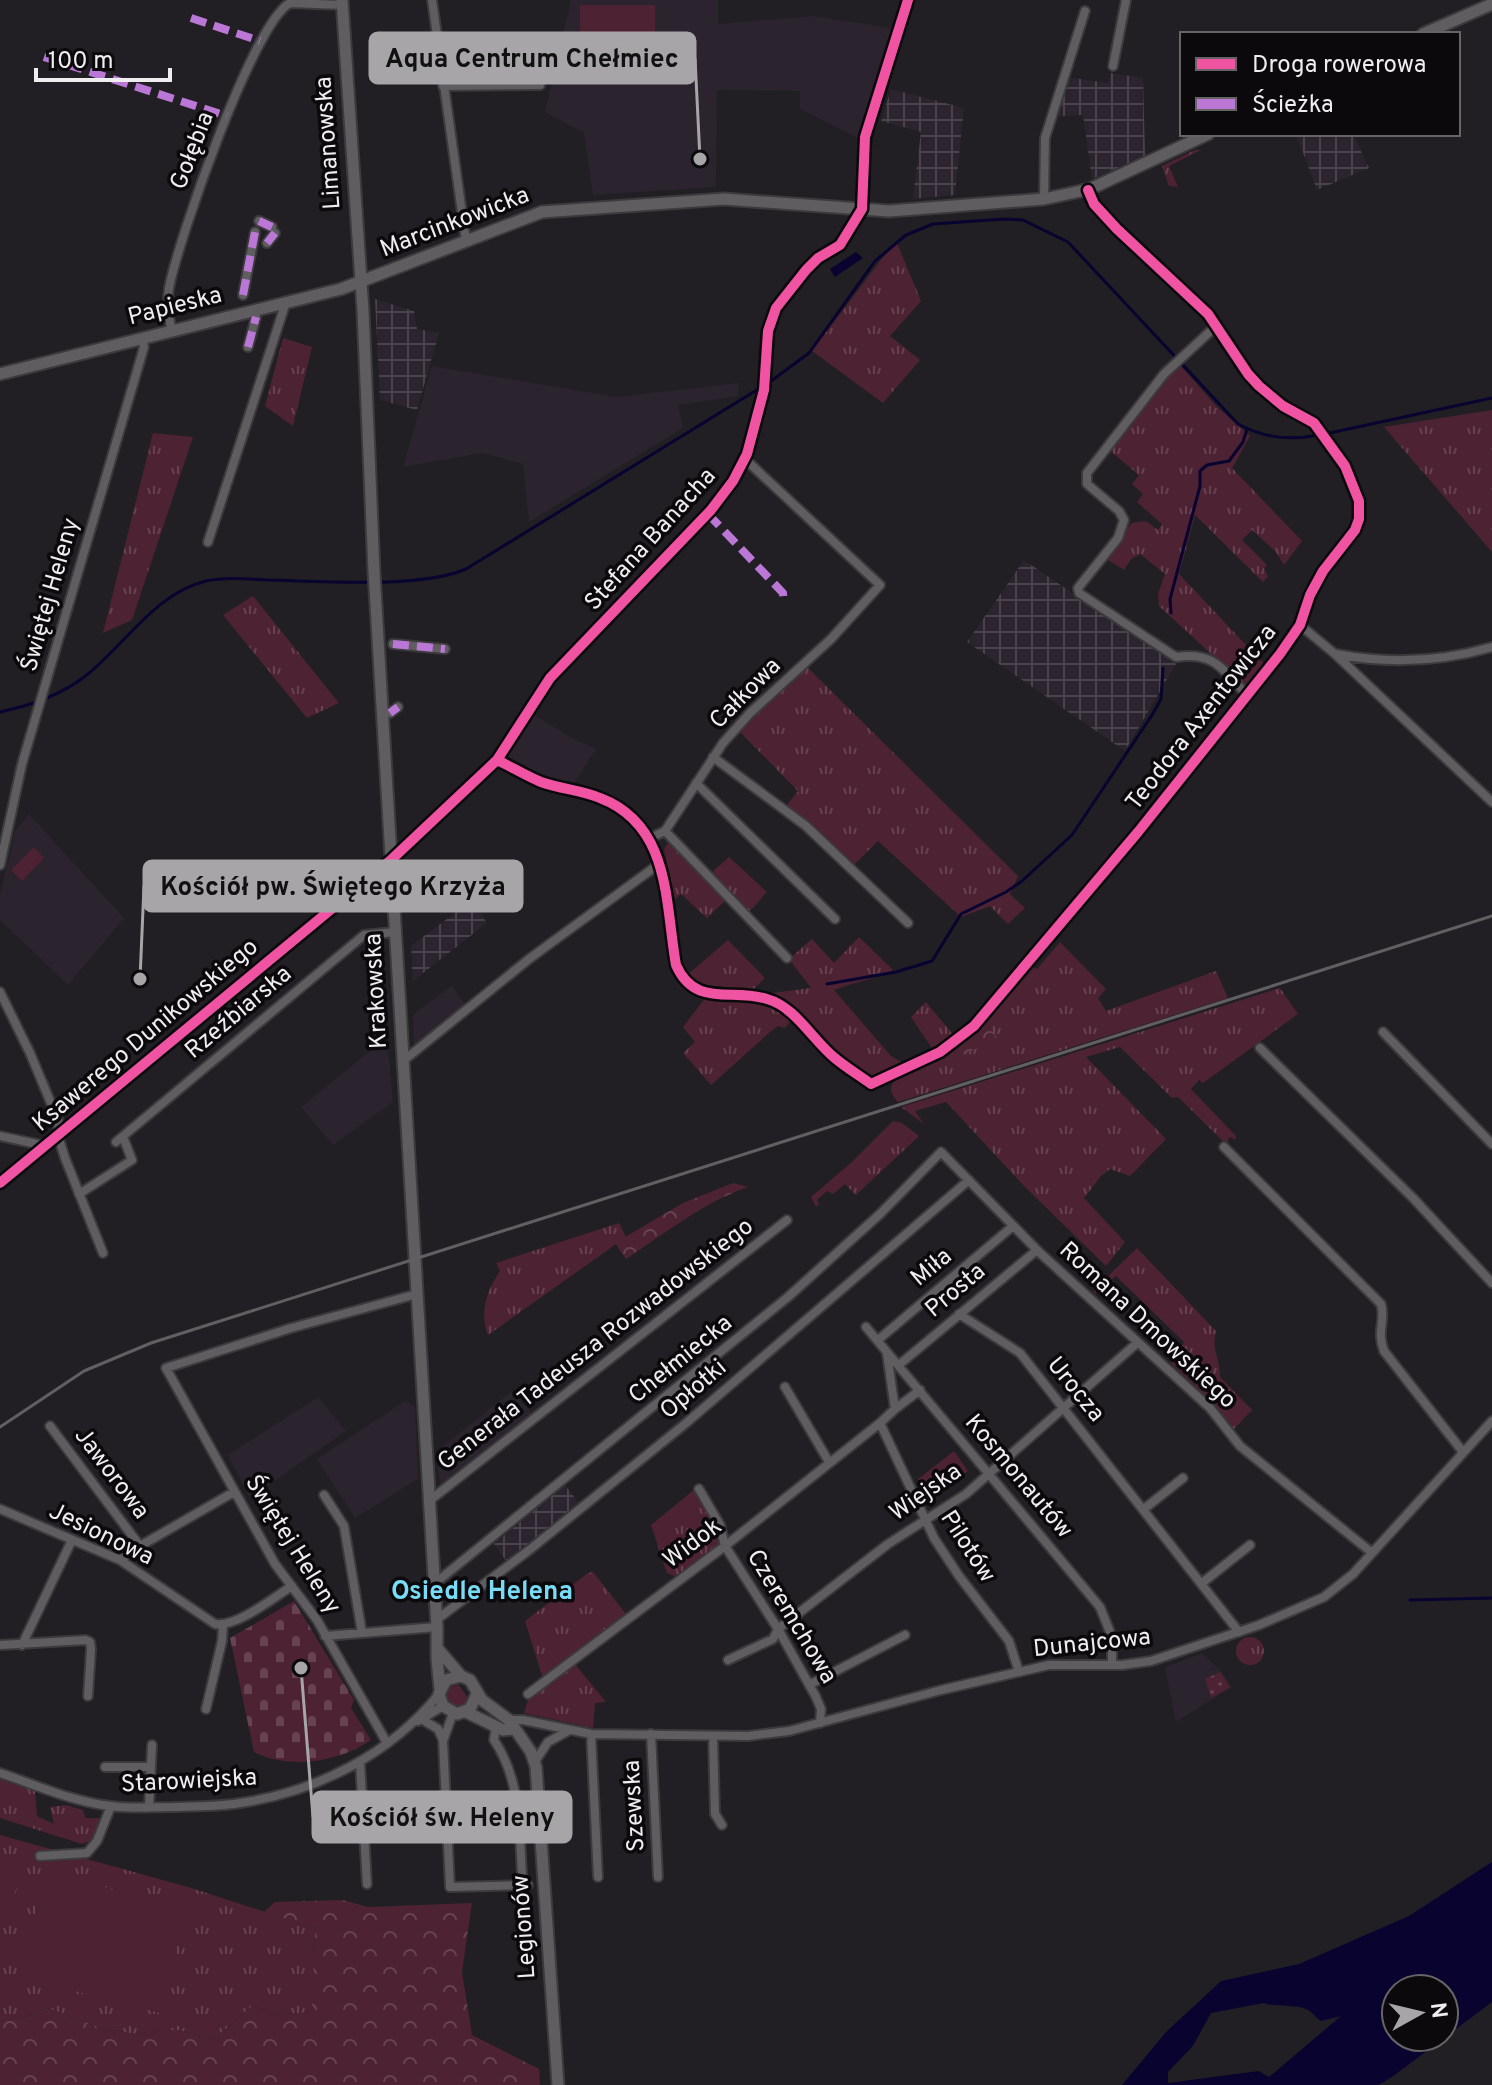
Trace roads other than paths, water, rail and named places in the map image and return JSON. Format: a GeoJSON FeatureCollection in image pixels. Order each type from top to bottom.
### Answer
{"type":"FeatureCollection","features":[{"type":"Feature","properties":{"kind":"main road","name":"Limanowska"},"geometry":{"type":"LineString","coordinates":[[342,2],[361,282]]}},
{"type":"Feature","properties":{"kind":"main road"},"geometry":{"type":"LineString","coordinates":[[1428,32],[1492,4]]}},
{"type":"Feature","properties":{"kind":"main road","name":"Marcinkowicka"},"geometry":{"type":"LineString","coordinates":[[361,282],[542,212],[724,199],[889,211],[1044,199],[1088,190],[1204,136]]}},
{"type":"Feature","properties":{"kind":"main road","name":"Papieska"},"geometry":{"type":"LineString","coordinates":[[0,374],[361,282]]}},
{"type":"Feature","properties":{"kind":"main road","name":"Krakowska"},"geometry":{"type":"LineString","coordinates":[[361,282],[374,572],[434,1584],[438,1649],[448,1703]]}},
{"type":"Feature","properties":{"kind":"main road"},"geometry":{"type":"LineString","coordinates":[[438,1649],[461,1676],[473,1684],[489,1708],[511,1725],[503,1730],[448,1703]]}},
{"type":"Feature","properties":{"kind":"main road"},"geometry":{"type":"LineString","coordinates":[[448,1703],[451,1678],[461,1676]]}},
{"type":"Feature","properties":{"kind":"main road"},"geometry":{"type":"LineString","coordinates":[[448,1703],[474,1705],[477,1694]]}},
{"type":"Feature","properties":{"kind":"main road","name":"Legionów"},"geometry":{"type":"LineString","coordinates":[[511,1725],[527,1746],[534,1763],[558,2085]]}},
{"type":"Feature","properties":{"kind":"street"},"geometry":{"type":"LineString","coordinates":[[432,0],[466,241]]}},
{"type":"Feature","properties":{"kind":"street"},"geometry":{"type":"LineString","coordinates":[[862,209],[865,137],[908,0]]}},
{"type":"Feature","properties":{"kind":"street"},"geometry":{"type":"LineString","coordinates":[[1113,66],[1126,0]]}},
{"type":"Feature","properties":{"kind":"street","name":"Gołębia"},"geometry":{"type":"LineString","coordinates":[[172,331],[167,309],[174,267],[216,141],[260,41],[278,13],[290,3],[342,2]]}},
{"type":"Feature","properties":{"kind":"street"},"geometry":{"type":"LineString","coordinates":[[1044,199],[1045,138],[1085,11]]}},
{"type":"Feature","properties":{"kind":"street"},"geometry":{"type":"LineString","coordinates":[[443,86],[540,85]]}},
{"type":"Feature","properties":{"kind":"street","name":"Teodora Axentowicza"},"geometry":{"type":"LineString","coordinates":[[659,864],[667,894],[676,965],[686,984],[711,994],[759,997],[778,1003],[834,1058],[871,1084],[940,1052],[974,1026],[1098,881],[1248,696],[1300,625],[1310,595],[1323,571],[1355,530],[1359,519],[1359,501],[1345,466],[1314,423],[1283,406],[1259,386],[1208,314],[1101,213],[1088,190]]}},
{"type":"Feature","properties":{"kind":"street","name":"Stefana Banacha"},"geometry":{"type":"LineString","coordinates":[[392,859],[497,760],[550,678],[711,510],[733,481],[745,459],[759,415],[768,331],[776,308],[818,258],[840,245],[862,209]]}},
{"type":"Feature","properties":{"kind":"street"},"geometry":{"type":"LineString","coordinates":[[259,221],[273,230],[267,243]]}},
{"type":"Feature","properties":{"kind":"street"},"geometry":{"type":"LineString","coordinates":[[243,295],[255,232]]}},
{"type":"Feature","properties":{"kind":"street"},"geometry":{"type":"LineString","coordinates":[[208,542],[286,302]]}},
{"type":"Feature","properties":{"kind":"street"},"geometry":{"type":"LineString","coordinates":[[248,347],[256,317]]}},
{"type":"Feature","properties":{"kind":"street"},"geometry":{"type":"LineString","coordinates":[[1216,326],[1144,397],[1087,473],[1087,484],[1119,511],[1124,520],[1118,538],[1078,588],[1079,593],[1176,657],[1195,654],[1218,664],[1248,696]]}},
{"type":"Feature","properties":{"kind":"street","name":"Świętej Heleny"},"geometry":{"type":"LineString","coordinates":[[0,865],[22,764],[144,347],[142,338]]}},
{"type":"Feature","properties":{"kind":"street","name":"Całkowa"},"geometry":{"type":"LineString","coordinates":[[665,831],[713,757],[750,713],[831,639],[880,585],[745,459]]}},
{"type":"Feature","properties":{"kind":"street"},"geometry":{"type":"LineString","coordinates":[[1300,625],[1335,654],[1492,802]]}},
{"type":"Feature","properties":{"kind":"street"},"geometry":{"type":"LineString","coordinates":[[393,644],[445,649]]}},
{"type":"Feature","properties":{"kind":"street"},"geometry":{"type":"LineString","coordinates":[[1335,654],[1369,660],[1410,661],[1492,647]]}},
{"type":"Feature","properties":{"kind":"street"},"geometry":{"type":"LineString","coordinates":[[390,713],[398,707]]}},
{"type":"Feature","properties":{"kind":"street"},"geometry":{"type":"LineString","coordinates":[[713,757],[806,826],[908,923]]}},
{"type":"Feature","properties":{"kind":"street"},"geometry":{"type":"LineString","coordinates":[[403,1061],[529,959],[659,864],[650,838],[622,807],[570,788],[544,783],[497,760]]}},
{"type":"Feature","properties":{"kind":"street"},"geometry":{"type":"LineString","coordinates":[[696,783],[835,919]]}},
{"type":"Feature","properties":{"kind":"street"},"geometry":{"type":"LineString","coordinates":[[650,838],[665,831],[787,958]]}},
{"type":"Feature","properties":{"kind":"street","name":"Ksawerego Dunikowskiego"},"geometry":{"type":"LineString","coordinates":[[0,1183],[392,859]]}},
{"type":"Feature","properties":{"kind":"street","name":"Rzeźbiarska"},"geometry":{"type":"LineString","coordinates":[[79,1194],[132,1160],[119,1139],[364,935],[396,932]]}},
{"type":"Feature","properties":{"kind":"street"},"geometry":{"type":"LineString","coordinates":[[0,992],[58,1120],[65,1158],[103,1253]]}},
{"type":"Feature","properties":{"kind":"street"},"geometry":{"type":"LineString","coordinates":[[1383,1032],[1492,1144]]}},
{"type":"Feature","properties":{"kind":"street"},"geometry":{"type":"LineString","coordinates":[[1260,1048],[1413,1198],[1492,1283]]}},
{"type":"Feature","properties":{"kind":"street"},"geometry":{"type":"LineString","coordinates":[[0,1136],[46,1146]]}},
{"type":"Feature","properties":{"kind":"street"},"geometry":{"type":"LineString","coordinates":[[1224,1147],[1381,1304],[1383,1311],[1379,1336],[1384,1351],[1463,1452]]}},
{"type":"Feature","properties":{"kind":"street","name":"Romana Dmowskiego"},"geometry":{"type":"LineString","coordinates":[[941,1152],[1037,1250],[1210,1408],[1240,1446],[1371,1552]]}},
{"type":"Feature","properties":{"kind":"street","name":"Chełmiecka"},"geometry":{"type":"LineString","coordinates":[[434,1584],[788,1297],[880,1214],[941,1152]]}},
{"type":"Feature","properties":{"kind":"street","name":"Opłotki"},"geometry":{"type":"LineString","coordinates":[[437,1624],[685,1424],[832,1301],[969,1180]]}},
{"type":"Feature","properties":{"kind":"street","name":"Generała Tadeusza Rozwadowskiego"},"geometry":{"type":"LineString","coordinates":[[429,1501],[787,1220]]}},
{"type":"Feature","properties":{"kind":"street","name":"Miła"},"geometry":{"type":"LineString","coordinates":[[878,1340],[1013,1226]]}},
{"type":"Feature","properties":{"kind":"street","name":"Prosta"},"geometry":{"type":"LineString","coordinates":[[900,1364],[1037,1250]]}},
{"type":"Feature","properties":{"kind":"street","name":"Świętej Heleny"},"geometry":{"type":"LineString","coordinates":[[387,1743],[305,1602],[275,1564],[166,1368],[291,1328],[417,1294]]}},
{"type":"Feature","properties":{"kind":"street","name":"Urocza"},"geometry":{"type":"LineString","coordinates":[[959,1314],[1020,1353],[1239,1632]]}},
{"type":"Feature","properties":{"kind":"street","name":"Kosmonautów"},"geometry":{"type":"LineString","coordinates":[[866,1327],[1100,1607],[1112,1637],[1112,1664]]}},
{"type":"Feature","properties":{"kind":"street","name":"Wiejska"},"geometry":{"type":"LineString","coordinates":[[728,1660],[773,1639],[778,1629],[924,1520],[966,1494],[1137,1343]]}},
{"type":"Feature","properties":{"kind":"street"},"geometry":{"type":"LineString","coordinates":[[887,1353],[895,1409]]}},
{"type":"Feature","properties":{"kind":"street"},"geometry":{"type":"LineString","coordinates":[[785,1387],[829,1462]]}},
{"type":"Feature","properties":{"kind":"street"},"geometry":{"type":"LineString","coordinates":[[880,1423],[920,1390]]}},
{"type":"Feature","properties":{"kind":"street","name":"Dunajcowa"},"geometry":{"type":"LineString","coordinates":[[511,1725],[523,1720],[591,1734],[748,1736],[789,1731],[1049,1665],[1151,1661],[1239,1632],[1324,1597],[1353,1574],[1492,1421]]}},
{"type":"Feature","properties":{"kind":"street","name":"Widok"},"geometry":{"type":"LineString","coordinates":[[528,1694],[725,1546],[880,1423]]}},
{"type":"Feature","properties":{"kind":"street","name":"Pilotów"},"geometry":{"type":"LineString","coordinates":[[880,1423],[924,1520],[959,1576],[1009,1641],[1019,1672]]}},
{"type":"Feature","properties":{"kind":"street","name":"Jaworowa"},"geometry":{"type":"LineString","coordinates":[[50,1426],[140,1546]]}},
{"type":"Feature","properties":{"kind":"street"},"geometry":{"type":"LineString","coordinates":[[1144,1509],[1183,1478]]}},
{"type":"Feature","properties":{"kind":"street","name":"Czeremchowa"},"geometry":{"type":"LineString","coordinates":[[699,1489],[720,1525],[725,1546],[778,1629],[809,1685],[821,1709],[820,1723]]}},
{"type":"Feature","properties":{"kind":"street","name":"Jaworowa"},"geometry":{"type":"LineString","coordinates":[[120,1560],[234,1492]]}},
{"type":"Feature","properties":{"kind":"street"},"geometry":{"type":"LineString","coordinates":[[324,1495],[344,1526],[362,1633]]}},
{"type":"Feature","properties":{"kind":"street","name":"Jesionowa"},"geometry":{"type":"LineString","coordinates":[[0,1509],[120,1560],[215,1624],[223,1626]]}},
{"type":"Feature","properties":{"kind":"street"},"geometry":{"type":"LineString","coordinates":[[22,1645],[72,1540]]}},
{"type":"Feature","properties":{"kind":"street"},"geometry":{"type":"LineString","coordinates":[[1202,1583],[1250,1545]]}},
{"type":"Feature","properties":{"kind":"street"},"geometry":{"type":"LineString","coordinates":[[206,1709],[223,1626],[292,1586]]}},
{"type":"Feature","properties":{"kind":"street"},"geometry":{"type":"LineString","coordinates":[[325,1636],[437,1624]]}},
{"type":"Feature","properties":{"kind":"street"},"geometry":{"type":"LineString","coordinates":[[809,1685],[905,1635]]}},
{"type":"Feature","properties":{"kind":"street"},"geometry":{"type":"LineString","coordinates":[[0,1645],[81,1639],[90,1642],[88,1696]]}},
{"type":"Feature","properties":{"kind":"street","name":"Starowiejska"},"geometry":{"type":"LineString","coordinates":[[0,1773],[77,1800],[111,1806],[235,1804],[282,1795],[360,1762],[448,1703]]}},
{"type":"Feature","properties":{"kind":"street","name":"Krakowska"},"geometry":{"type":"LineString","coordinates":[[448,1703],[443,1741],[450,1887],[524,1886],[517,1796],[507,1759],[494,1740],[496,1726]]}},
{"type":"Feature","properties":{"kind":"street"},"geometry":{"type":"LineString","coordinates":[[418,1721],[438,1729],[443,1741]]}},
{"type":"Feature","properties":{"kind":"street"},"geometry":{"type":"LineString","coordinates":[[534,1763],[548,1742],[569,1731]]}},
{"type":"Feature","properties":{"kind":"street"},"geometry":{"type":"LineString","coordinates":[[591,1734],[598,1877]]}},
{"type":"Feature","properties":{"kind":"street","name":"Szewska"},"geometry":{"type":"LineString","coordinates":[[651,1734],[658,1877]]}},
{"type":"Feature","properties":{"kind":"street"},"geometry":{"type":"LineString","coordinates":[[713,1736],[715,1814],[722,1825]]}},
{"type":"Feature","properties":{"kind":"street"},"geometry":{"type":"LineString","coordinates":[[149,1807],[152,1745]]}},
{"type":"Feature","properties":{"kind":"street"},"geometry":{"type":"LineString","coordinates":[[360,1762],[367,1884]]}},
{"type":"Feature","properties":{"kind":"street"},"geometry":{"type":"LineString","coordinates":[[105,1767],[151,1767]]}},
{"type":"Feature","properties":{"kind":"street"},"geometry":{"type":"LineString","coordinates":[[40,1856],[87,1853],[97,1841],[111,1806]]}},
{"type":"Feature","properties":{"kind":"waterway"},"geometry":{"type":"LineString","coordinates":[[767,384],[809,353],[875,261],[906,235],[933,224],[1023,220],[1068,242],[1238,424],[1277,437],[1318,435]]}},
{"type":"Feature","properties":{"kind":"waterway"},"geometry":{"type":"LineString","coordinates":[[0,712],[68,688],[102,662],[142,620],[172,596],[206,581],[397,582],[466,569],[760,388]]}},
{"type":"Feature","properties":{"kind":"waterway"},"geometry":{"type":"LineString","coordinates":[[1325,434],[1492,398]]}},
{"type":"Feature","properties":{"kind":"waterway"},"geometry":{"type":"LineString","coordinates":[[1171,613],[1170,599],[1200,486],[1200,471],[1207,465],[1229,461],[1243,442],[1247,429]]}},
{"type":"Feature","properties":{"kind":"waterway"},"geometry":{"type":"LineString","coordinates":[[827,984],[896,972],[932,961],[961,914],[1022,881],[1072,835],[1161,699],[1163,668]]}},
{"type":"Feature","properties":{"kind":"waterway"},"geometry":{"type":"LineString","coordinates":[[1410,1600],[1492,1598]]}},
{"type":"Feature","properties":{"kind":"railway"},"geometry":{"type":"LineString","coordinates":[[0,1427],[84,1371],[151,1343],[1492,916]]}},
{"type":"Feature","properties":{"kind":"place","name":"Aqua Centrum Chełmiec"},"geometry":{"type":"Point","coordinates":[700,159]}},
{"type":"Feature","properties":{"kind":"place","name":"Kościół pw. Świętego Krzyża"},"geometry":{"type":"Point","coordinates":[140,979]}},
{"type":"Feature","properties":{"kind":"place","name":"Kościół św. Heleny"},"geometry":{"type":"Point","coordinates":[301,1668]}},
{"type":"Feature","properties":{"kind":"district","name":"Osiedle Helena"},"geometry":{"type":"Point","coordinates":[482,1592]}}]}
